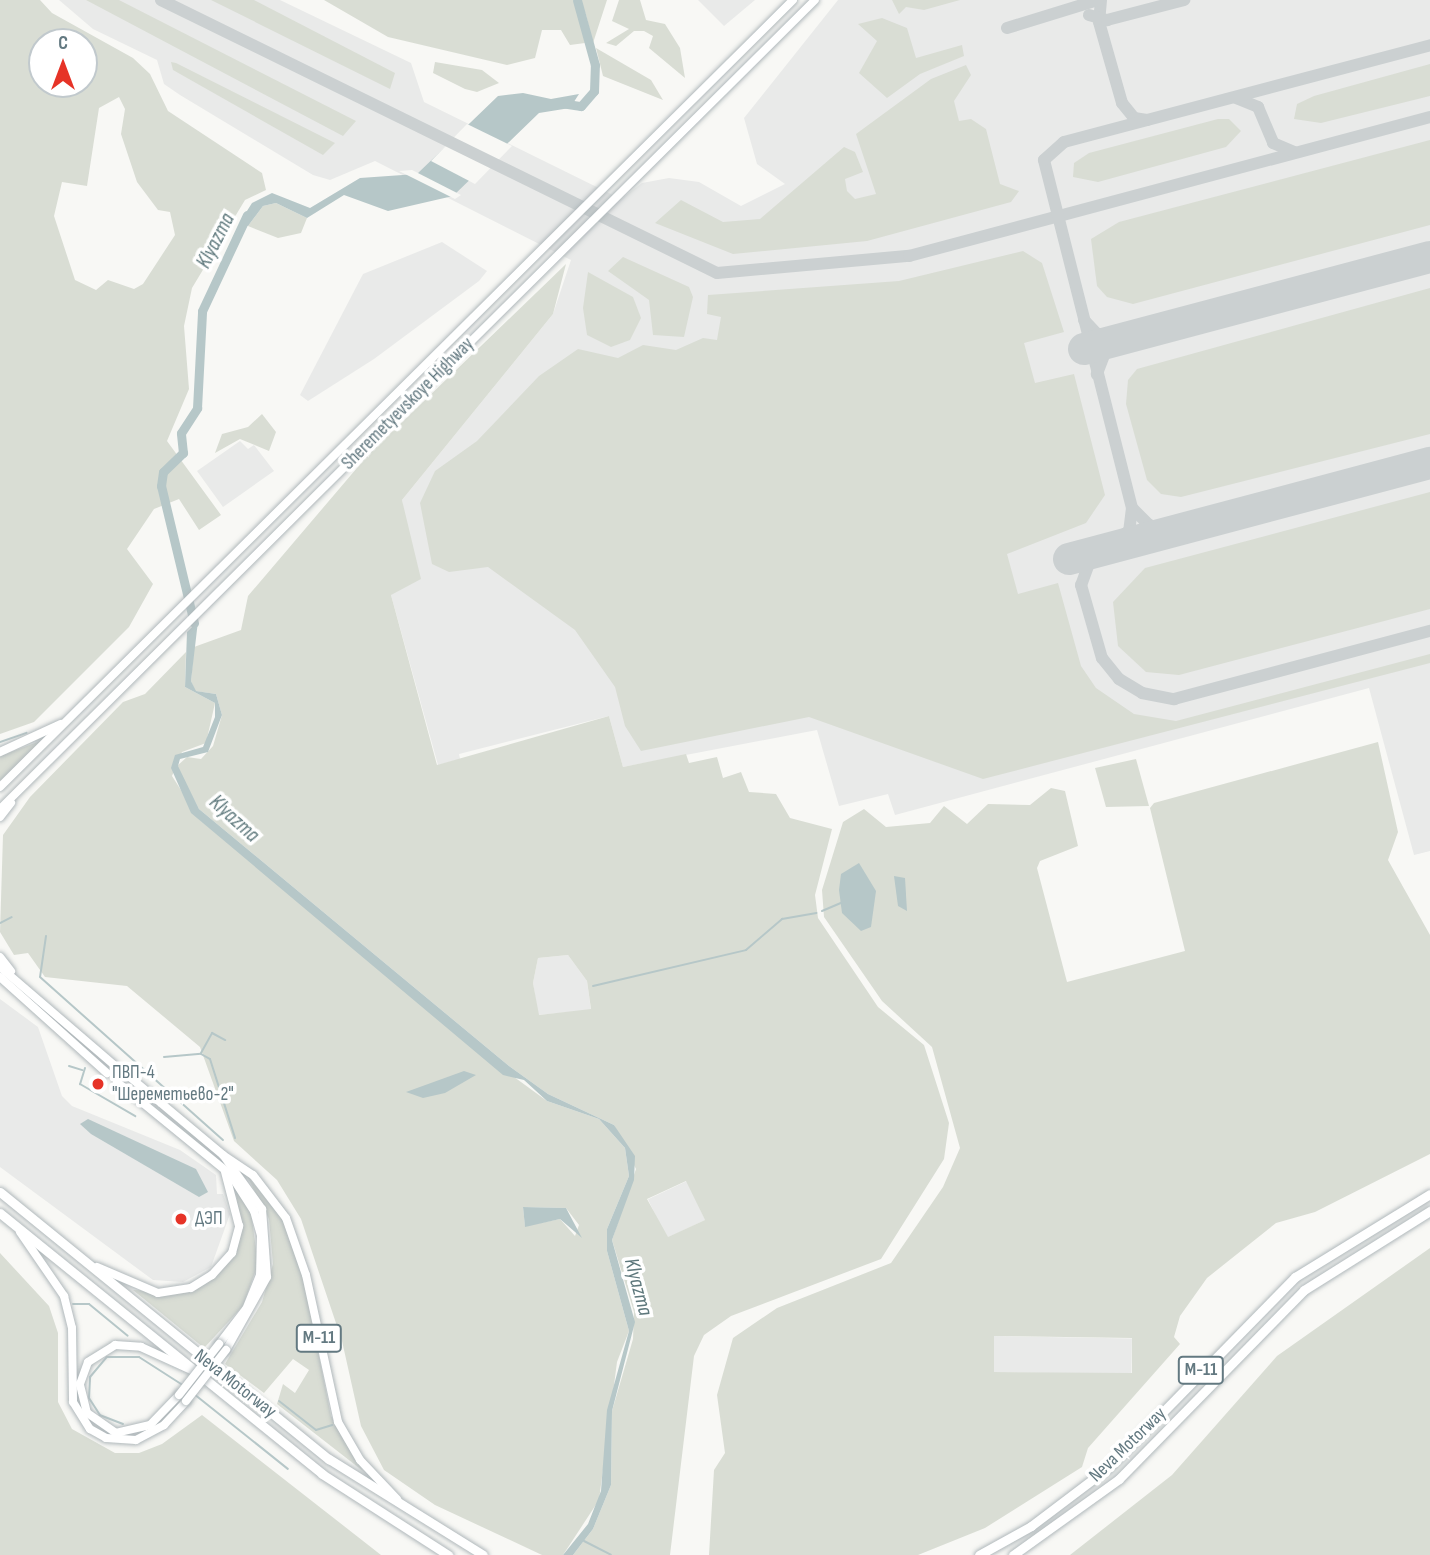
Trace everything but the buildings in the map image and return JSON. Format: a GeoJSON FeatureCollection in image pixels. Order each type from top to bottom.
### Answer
{"type":"FeatureCollection","features":[{"type":"Feature","properties":{"kind":"highway","name":"Neva Motorway"},"geometry":{"type":"LineString","coordinates":[[0,1192],[329,1459],[419,1520],[484,1555]]}},
{"type":"Feature","properties":{"kind":"highway","name":"Neva Motorway"},"geometry":{"type":"LineString","coordinates":[[979,1555],[1031,1526],[1109,1467],[1295,1277],[1430,1194]]}},
{"type":"Feature","properties":{"kind":"highway","name":"Neva Motorway"},"geometry":{"type":"LineString","coordinates":[[1013,1555],[1119,1479],[1304,1290],[1430,1211]]}},
{"type":"Feature","properties":{"kind":"highway","name":"Neva Motorway"},"geometry":{"type":"LineString","coordinates":[[0,1213],[322,1474],[448,1555]]}},
{"type":"Feature","properties":{"kind":"main road","name":"Sheremetyevskoye Highway"},"geometry":{"type":"LineString","coordinates":[[0,787],[793,0]]}},
{"type":"Feature","properties":{"kind":"main road","name":"Sheremetyevskoye Highway"},"geometry":{"type":"LineString","coordinates":[[0,808],[815,0]]}},
{"type":"Feature","properties":{"kind":"main road"},"geometry":{"type":"LineString","coordinates":[[0,752],[72,717]]}},
{"type":"Feature","properties":{"kind":"main road"},"geometry":{"type":"LineString","coordinates":[[0,817],[30,780]]}},
{"type":"Feature","properties":{"kind":"main road"},"geometry":{"type":"LineString","coordinates":[[0,957],[25,986]]}},
{"type":"Feature","properties":{"kind":"main road"},"geometry":{"type":"LineString","coordinates":[[0,967],[114,1065]]}},
{"type":"Feature","properties":{"kind":"main road"},"geometry":{"type":"LineString","coordinates":[[0,979],[107,1073]]}},
{"type":"Feature","properties":{"kind":"main road","name":"М-11"},"geometry":{"type":"LineString","coordinates":[[14,1224],[64,1296],[72,1328],[73,1402],[90,1429],[106,1438],[136,1440],[164,1425],[258,1301],[270,1253],[258,1197],[222,1159],[125,1073]]}},
{"type":"Feature","properties":{"kind":"main road","name":"М-11"},"geometry":{"type":"LineString","coordinates":[[117,1082],[267,1190],[294,1236],[347,1441],[419,1520]]}},
{"type":"Feature","properties":{"kind":"main road","name":"М-11"},"geometry":{"type":"LineString","coordinates":[[82,1258],[158,1293],[191,1288],[212,1275],[232,1252],[239,1226],[237,1199],[222,1159]]}},
{"type":"Feature","properties":{"kind":"main road","name":"М-11"},"geometry":{"type":"LineString","coordinates":[[182,1398],[150,1425],[116,1433],[87,1413],[80,1384],[94,1356],[124,1344],[194,1372]]}},
{"type":"Feature","properties":{"kind":"shaded area"},"geometry":{"type":"Polygon","coordinates":[[[0,0],[40,0],[52,13],[79,28],[28,28],[28,98],[98,98],[98,39],[133,58],[150,74],[168,111],[262,173],[266,190],[245,200],[192,288],[184,326],[189,389],[167,441],[221,515],[199,530],[179,499],[154,509],[127,549],[153,584],[129,627],[34,722],[0,734],[0,0]],[[119,97],[99,108],[87,186],[62,182],[54,216],[75,280],[96,290],[108,280],[134,289],[143,284],[175,235],[170,212],[158,210],[137,182],[121,134],[125,109],[119,97]]]}},
{"type":"Feature","properties":{"kind":"shaded area"},"geometry":{"type":"Polygon","coordinates":[[[59,0],[280,0],[411,63],[424,102],[621,199],[642,183],[669,178],[699,182],[741,206],[785,184],[757,164],[744,118],[838,0],[1430,0],[1430,851],[1414,855],[1369,688],[895,815],[888,794],[839,806],[817,730],[623,767],[609,716],[459,754],[460,759],[438,765],[391,595],[405,520],[402,500],[553,314],[571,260],[375,161],[330,180],[313,175],[164,84],[157,60],[98,31],[98,28],[92,28],[59,0]]]}},
{"type":"Feature","properties":{"kind":"shaded area"},"geometry":{"type":"Polygon","coordinates":[[[86,0],[119,0],[356,121],[343,136],[86,0]]]}},
{"type":"Feature","properties":{"kind":"shaded area"},"geometry":{"type":"Polygon","coordinates":[[[211,0],[254,0],[395,73],[390,89],[211,0]]]}},
{"type":"Feature","properties":{"kind":"shaded area"},"geometry":{"type":"Polygon","coordinates":[[[324,0],[575,0],[585,43],[570,45],[561,30],[542,30],[535,58],[507,65],[388,37],[324,0]]]}},
{"type":"Feature","properties":{"kind":"shaded area"},"geometry":{"type":"Polygon","coordinates":[[[580,0],[607,0],[593,43],[586,15],[580,0]]]}},
{"type":"Feature","properties":{"kind":"shaded area"},"geometry":{"type":"Polygon","coordinates":[[[619,0],[640,0],[646,20],[665,24],[680,48],[685,78],[649,48],[653,36],[644,31],[634,31],[616,46],[606,43],[629,29],[612,21],[619,0]]]}},
{"type":"Feature","properties":{"kind":"shaded area"},"geometry":{"type":"Polygon","coordinates":[[[698,0],[755,0],[724,26],[698,0]]]}},
{"type":"Feature","properties":{"kind":"shaded area"},"geometry":{"type":"Polygon","coordinates":[[[892,0],[960,0],[924,10],[906,7],[899,14],[892,0]]]}},
{"type":"Feature","properties":{"kind":"shaded area"},"geometry":{"type":"Polygon","coordinates":[[[882,18],[907,28],[916,58],[962,45],[964,56],[920,74],[887,98],[859,73],[877,41],[858,24],[882,18]]]}},
{"type":"Feature","properties":{"kind":"shaded area"},"geometry":{"type":"Polygon","coordinates":[[[596,48],[651,80],[663,100],[603,76],[596,48]]]}},
{"type":"Feature","properties":{"kind":"shaded area"},"geometry":{"type":"Polygon","coordinates":[[[171,62],[335,143],[323,155],[173,70],[171,62]]]}},
{"type":"Feature","properties":{"kind":"shaded area"},"geometry":{"type":"Polygon","coordinates":[[[435,62],[482,70],[499,83],[477,92],[465,89],[433,73],[435,62]]]}},
{"type":"Feature","properties":{"kind":"shaded area"},"geometry":{"type":"Polygon","coordinates":[[[1430,64],[1430,96],[1321,123],[1294,119],[1297,104],[1314,96],[1430,64]]]}},
{"type":"Feature","properties":{"kind":"shaded area"},"geometry":{"type":"Polygon","coordinates":[[[966,65],[971,75],[954,101],[959,121],[971,119],[986,129],[1000,184],[1019,191],[1011,202],[867,241],[733,254],[655,223],[681,200],[723,222],[760,219],[844,147],[855,152],[863,172],[845,179],[847,191],[855,199],[876,194],[856,134],[931,79],[966,65]]]}},
{"type":"Feature","properties":{"kind":"shaded area"},"geometry":{"type":"Polygon","coordinates":[[[523,93],[551,99],[579,94],[570,108],[539,113],[453,196],[388,211],[344,195],[307,218],[276,203],[263,206],[248,226],[240,222],[252,203],[272,193],[310,208],[360,178],[417,174],[498,96],[523,93]]]}},
{"type":"Feature","properties":{"kind":"shaded area"},"geometry":{"type":"Polygon","coordinates":[[[1218,119],[1229,119],[1241,131],[1226,147],[1098,182],[1073,177],[1074,163],[1089,153],[1218,119]]]}},
{"type":"Feature","properties":{"kind":"shaded area"},"geometry":{"type":"Polygon","coordinates":[[[1430,140],[1430,225],[1133,304],[1107,297],[1097,286],[1091,239],[1119,222],[1430,140]]]}},
{"type":"Feature","properties":{"kind":"shaded area"},"geometry":{"type":"Polygon","coordinates":[[[276,203],[307,218],[301,233],[278,238],[248,226],[263,206],[276,203]]]}},
{"type":"Feature","properties":{"kind":"shaded area"},"geometry":{"type":"Polygon","coordinates":[[[442,242],[487,271],[479,281],[374,359],[308,401],[300,395],[363,274],[442,242]]]}},
{"type":"Feature","properties":{"kind":"shaded area"},"geometry":{"type":"Polygon","coordinates":[[[1023,251],[1042,263],[1064,332],[1024,343],[1035,383],[1074,374],[1105,495],[1086,523],[1007,554],[1018,594],[1058,583],[1081,666],[1096,688],[1134,714],[1176,721],[1430,654],[1430,663],[983,779],[809,717],[641,751],[625,726],[615,687],[575,630],[488,567],[449,572],[432,564],[420,503],[435,471],[477,441],[539,376],[578,349],[618,358],[643,345],[676,350],[703,338],[717,340],[721,317],[707,314],[708,295],[899,281],[1023,251]]]}},
{"type":"Feature","properties":{"kind":"shaded area"},"geometry":{"type":"Polygon","coordinates":[[[623,257],[689,287],[693,297],[684,337],[653,335],[649,300],[608,271],[623,257]]]}},
{"type":"Feature","properties":{"kind":"shaded area"},"geometry":{"type":"Polygon","coordinates":[[[566,264],[553,314],[402,500],[421,579],[391,595],[437,765],[609,716],[623,767],[686,754],[689,763],[717,757],[723,778],[741,772],[749,792],[776,794],[790,818],[832,829],[815,895],[818,918],[878,1007],[924,1045],[949,1123],[944,1159],[881,1259],[731,1316],[704,1335],[694,1356],[670,1555],[573,1555],[593,1529],[611,1485],[612,1411],[633,1339],[634,1312],[612,1240],[636,1169],[614,1125],[548,1094],[509,1066],[199,809],[177,766],[187,757],[201,759],[213,746],[222,715],[216,694],[195,691],[191,681],[194,647],[241,630],[248,596],[368,455],[566,264]],[[568,955],[538,958],[533,983],[539,1015],[591,1009],[587,981],[568,955]],[[686,1181],[647,1199],[668,1237],[705,1220],[686,1181]]]}},
{"type":"Feature","properties":{"kind":"shaded area"},"geometry":{"type":"Polygon","coordinates":[[[588,272],[633,297],[641,318],[630,340],[611,347],[587,335],[583,308],[588,272]]]}},
{"type":"Feature","properties":{"kind":"shaded area"},"geometry":{"type":"Polygon","coordinates":[[[1430,288],[1430,434],[1181,497],[1161,494],[1147,480],[1126,404],[1128,380],[1137,369],[1430,288]]]}},
{"type":"Feature","properties":{"kind":"shaded area"},"geometry":{"type":"Polygon","coordinates":[[[262,414],[276,432],[269,451],[240,439],[215,453],[222,434],[248,427],[262,414]]]}},
{"type":"Feature","properties":{"kind":"shaded area"},"geometry":{"type":"Polygon","coordinates":[[[240,441],[248,449],[254,445],[274,471],[223,507],[197,471],[240,441]]]}},
{"type":"Feature","properties":{"kind":"shaded area"},"geometry":{"type":"Polygon","coordinates":[[[1430,492],[1430,609],[1179,675],[1146,672],[1118,646],[1113,602],[1145,568],[1430,492]]]}},
{"type":"Feature","properties":{"kind":"shaded area"},"geometry":{"type":"Polygon","coordinates":[[[198,621],[191,681],[196,691],[216,694],[222,715],[208,752],[180,759],[178,766],[199,809],[509,1066],[548,1094],[614,1125],[635,1156],[634,1180],[612,1240],[635,1322],[612,1411],[611,1485],[593,1529],[573,1555],[563,1555],[588,1524],[601,1491],[607,1410],[629,1331],[607,1251],[607,1229],[629,1176],[625,1148],[599,1119],[547,1101],[524,1080],[503,1075],[191,813],[171,768],[175,755],[203,747],[215,717],[215,703],[185,687],[187,632],[198,621]]]}},
{"type":"Feature","properties":{"kind":"shaded area"},"geometry":{"type":"Polygon","coordinates":[[[186,652],[185,687],[215,703],[206,743],[182,752],[172,776],[200,820],[510,1074],[547,1101],[599,1119],[625,1148],[629,1176],[607,1229],[607,1251],[629,1331],[617,1362],[599,1500],[563,1555],[542,1555],[435,1505],[384,1470],[361,1426],[342,1341],[301,1219],[277,1180],[234,1141],[200,1047],[127,986],[45,977],[28,953],[14,955],[0,932],[3,835],[30,797],[123,702],[145,694],[186,652]],[[523,1207],[525,1226],[560,1219],[575,1236],[579,1225],[566,1208],[523,1207]]]}},
{"type":"Feature","properties":{"kind":"shaded area"},"geometry":{"type":"Polygon","coordinates":[[[43,740],[0,781],[0,756],[43,740]]]}},
{"type":"Feature","properties":{"kind":"shaded area"},"geometry":{"type":"Polygon","coordinates":[[[1378,742],[1398,832],[1388,860],[1430,935],[1430,1154],[1315,1212],[1276,1223],[1207,1278],[1180,1316],[1174,1337],[1180,1344],[1088,1448],[1082,1467],[985,1528],[918,1555],[709,1555],[714,1470],[725,1453],[717,1395],[733,1338],[777,1308],[891,1263],[943,1187],[960,1148],[932,1047],[882,1001],[824,917],[822,890],[843,822],[864,809],[886,827],[930,823],[944,806],[967,824],[988,804],[1030,805],[1051,788],[1065,791],[1078,846],[1040,861],[1037,868],[1067,982],[1185,951],[1150,808],[1154,803],[1378,742]],[[994,1336],[994,1372],[1132,1373],[1132,1338],[994,1336]]]}},
{"type":"Feature","properties":{"kind":"shaded area"},"geometry":{"type":"Polygon","coordinates":[[[1136,759],[1149,806],[1106,807],[1095,768],[1136,759]]]}},
{"type":"Feature","properties":{"kind":"shaded area"},"geometry":{"type":"Polygon","coordinates":[[[859,863],[876,891],[871,927],[861,931],[842,913],[839,890],[841,874],[859,863]]]}},
{"type":"Feature","properties":{"kind":"shaded area"},"geometry":{"type":"Polygon","coordinates":[[[894,876],[905,878],[907,911],[898,906],[894,876]]]}},
{"type":"Feature","properties":{"kind":"shaded area"},"geometry":{"type":"Polygon","coordinates":[[[568,955],[587,981],[591,1010],[538,1015],[533,983],[538,958],[568,955]]]}},
{"type":"Feature","properties":{"kind":"shaded area"},"geometry":{"type":"Polygon","coordinates":[[[0,999],[38,1027],[62,1096],[72,1106],[180,1150],[216,1175],[217,1194],[223,1194],[230,1214],[211,1267],[183,1282],[153,1280],[0,1167],[0,999]]]}},
{"type":"Feature","properties":{"kind":"shaded area"},"geometry":{"type":"Polygon","coordinates":[[[464,1071],[476,1075],[445,1093],[423,1098],[406,1092],[464,1071]]]}},
{"type":"Feature","properties":{"kind":"shaded area"},"geometry":{"type":"Polygon","coordinates":[[[88,1119],[196,1169],[208,1192],[199,1197],[91,1134],[80,1124],[88,1119]]]}},
{"type":"Feature","properties":{"kind":"shaded area"},"geometry":{"type":"Polygon","coordinates":[[[246,1174],[283,1220],[303,1276],[331,1416],[363,1471],[277,1404],[283,1384],[295,1393],[309,1370],[293,1359],[264,1393],[225,1364],[262,1302],[273,1264],[269,1219],[246,1174]]]}},
{"type":"Feature","properties":{"kind":"shaded area"},"geometry":{"type":"Polygon","coordinates":[[[687,1181],[705,1220],[666,1238],[648,1199],[687,1181]]]}},
{"type":"Feature","properties":{"kind":"shaded area"},"geometry":{"type":"Polygon","coordinates":[[[236,1188],[251,1212],[258,1264],[243,1306],[204,1348],[133,1290],[185,1293],[221,1271],[240,1239],[236,1188]]]}},
{"type":"Feature","properties":{"kind":"shaded area"},"geometry":{"type":"Polygon","coordinates":[[[523,1207],[566,1208],[582,1238],[560,1219],[525,1227],[523,1207]]]}},
{"type":"Feature","properties":{"kind":"shaded area"},"geometry":{"type":"Polygon","coordinates":[[[1430,1248],[1430,1555],[1070,1555],[1172,1475],[1277,1356],[1430,1248]]]}},
{"type":"Feature","properties":{"kind":"shaded area"},"geometry":{"type":"Polygon","coordinates":[[[0,1253],[49,1306],[58,1333],[58,1402],[72,1429],[115,1453],[139,1453],[162,1444],[202,1415],[381,1555],[0,1555],[0,1253]]]}},
{"type":"Feature","properties":{"kind":"shaded area"},"geometry":{"type":"Polygon","coordinates":[[[994,1336],[1132,1338],[1131,1374],[993,1372],[994,1336]]]}},
{"type":"Feature","properties":{"kind":"pier"},"geometry":{"type":"Polygon","coordinates":[[[467,124],[512,146],[475,184],[431,161],[467,124]]]}},
{"type":"Feature","properties":{"kind":"pier"},"geometry":{"type":"Polygon","coordinates":[[[412,170],[461,195],[455,199],[399,171],[412,170]]]}},
{"type":"Feature","properties":{"kind":"waterway","name":"Klyazma"},"geometry":{"type":"LineString","coordinates":[[561,103],[581,106],[594,91],[595,65],[577,0]]}},
{"type":"Feature","properties":{"kind":"waterway","name":"Klyazma"},"geometry":{"type":"LineString","coordinates":[[194,623],[161,486],[163,472],[183,453],[181,433],[197,408],[202,311],[247,215]]}},
{"type":"Feature","properties":{"kind":"waterway"},"geometry":{"type":"LineString","coordinates":[[0,742],[26,733]]}},
{"type":"Feature","properties":{"kind":"waterway"},"geometry":{"type":"LineString","coordinates":[[822,911],[841,903]]}},
{"type":"Feature","properties":{"kind":"waterway"},"geometry":{"type":"LineString","coordinates":[[593,986],[746,950],[782,919],[816,913]]}},
{"type":"Feature","properties":{"kind":"waterway"},"geometry":{"type":"LineString","coordinates":[[0,923],[12,917]]}},
{"type":"Feature","properties":{"kind":"waterway"},"geometry":{"type":"LineString","coordinates":[[46,936],[40,977],[223,1140]]}},
{"type":"Feature","properties":{"kind":"waterway"},"geometry":{"type":"LineString","coordinates":[[201,1053],[212,1033],[225,1040]]}},
{"type":"Feature","properties":{"kind":"waterway"},"geometry":{"type":"LineString","coordinates":[[164,1057],[201,1054],[210,1059],[235,1138]]}},
{"type":"Feature","properties":{"kind":"waterway"},"geometry":{"type":"LineString","coordinates":[[69,1066],[82,1070]]}},
{"type":"Feature","properties":{"kind":"waterway"},"geometry":{"type":"LineString","coordinates":[[85,1068],[80,1084],[135,1116]]}},
{"type":"Feature","properties":{"kind":"waterway"},"geometry":{"type":"LineString","coordinates":[[73,1304],[89,1304],[128,1336]]}},
{"type":"Feature","properties":{"kind":"waterway"},"geometry":{"type":"LineString","coordinates":[[123,1424],[100,1415],[89,1398],[90,1377],[107,1357],[139,1357],[181,1384]]}},
{"type":"Feature","properties":{"kind":"waterway"},"geometry":{"type":"LineString","coordinates":[[194,1394],[288,1469]]}},
{"type":"Feature","properties":{"kind":"waterway"},"geometry":{"type":"LineString","coordinates":[[279,1401],[316,1430],[332,1425]]}},
{"type":"Feature","properties":{"kind":"waterway"},"geometry":{"type":"LineString","coordinates":[[584,1541],[611,1555]]}},
{"type":"Feature","properties":{"kind":"taxiway"},"geometry":{"type":"LineString","coordinates":[[161,0],[717,273],[909,256],[1430,117]]}},
{"type":"Feature","properties":{"kind":"taxiway"},"geometry":{"type":"LineString","coordinates":[[1007,28],[1098,0]]}},
{"type":"Feature","properties":{"kind":"taxiway"},"geometry":{"type":"LineString","coordinates":[[1101,0],[1099,22],[1122,103],[1134,118],[1147,120]]}},
{"type":"Feature","properties":{"kind":"taxiway"},"geometry":{"type":"LineString","coordinates":[[1089,15],[1107,20],[1184,0]]}},
{"type":"Feature","properties":{"kind":"taxiway"},"geometry":{"type":"LineString","coordinates":[[1171,532],[1149,525],[1132,508],[1044,160],[1064,142],[1430,45]]}},
{"type":"Feature","properties":{"kind":"taxiway"},"geometry":{"type":"LineString","coordinates":[[1236,98],[1258,107],[1273,143],[1294,152]]}},
{"type":"Feature","properties":{"kind":"taxiway"},"geometry":{"type":"LineString","coordinates":[[1084,320],[1097,334],[1129,337],[1106,350],[1097,374]]}},
{"type":"Feature","properties":{"kind":"taxiway"},"geometry":{"type":"LineString","coordinates":[[1132,508],[1129,531],[1091,558],[1081,585],[1102,658],[1119,679],[1142,693],[1174,699],[1430,631]]}},
{"type":"Feature","properties":{"kind":"runway"},"geometry":{"type":"LineString","coordinates":[[1084,349],[1430,257]]}},
{"type":"Feature","properties":{"kind":"runway"},"geometry":{"type":"LineString","coordinates":[[1069,559],[1430,463]]}},
{"type":"Feature","properties":{"kind":"place","name":"ПВП-4 \"Шереметьево-2\""},"geometry":{"type":"Point","coordinates":[98,1084]}},
{"type":"Feature","properties":{"kind":"place","name":"ДЭП"},"geometry":{"type":"Point","coordinates":[181,1219]}}]}
